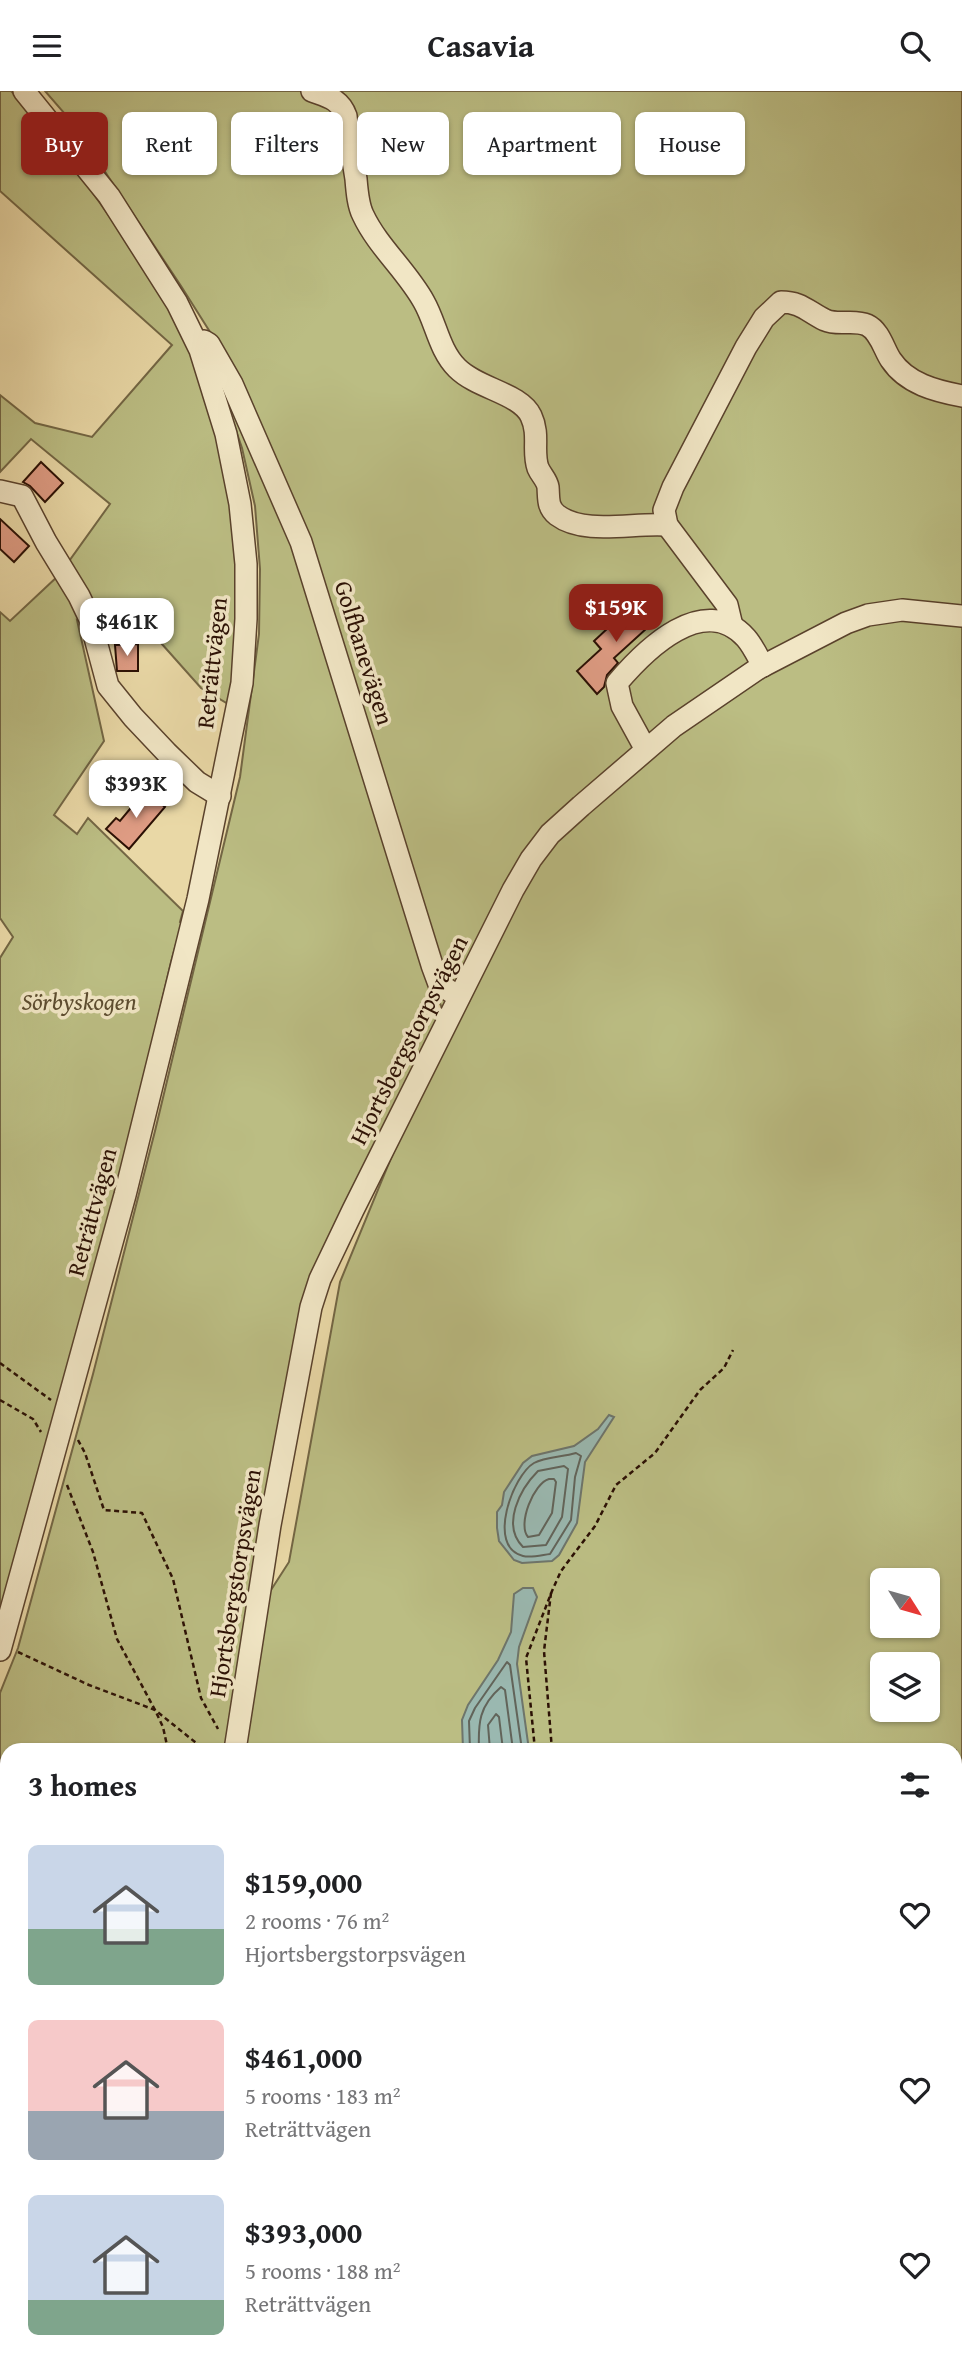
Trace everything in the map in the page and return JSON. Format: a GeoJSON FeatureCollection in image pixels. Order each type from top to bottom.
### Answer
{"type":"FeatureCollection","features":[{"type":"Feature","properties":{"kind":"street","name":"Reträttvägen"},"geometry":{"type":"LineString","coordinates":[[1,1647],[125,1195],[198,899],[242,683],[246,619],[246,564],[240,504],[226,434],[200,350],[177,303],[109,196],[24,91]]}},
{"type":"Feature","properties":{"kind":"street"},"geometry":{"type":"LineString","coordinates":[[312,91],[343,106],[361,212],[370,228],[414,283],[429,310],[442,345],[455,366],[472,381],[519,401],[530,414],[537,431],[538,467],[548,484],[548,502],[555,514],[591,526],[646,523],[667,525]]}},
{"type":"Feature","properties":{"kind":"street"},"geometry":{"type":"LineString","coordinates":[[732,627],[727,605],[667,525],[664,510],[673,487],[764,318],[781,302],[795,302],[828,321],[856,322],[870,326],[892,362],[906,375],[923,386],[962,396]]}},
{"type":"Feature","properties":{"kind":"street","name":"Golfbanevägen"},"geometry":{"type":"LineString","coordinates":[[192,335],[209,344],[232,384],[301,542],[432,965],[439,983],[459,997]]}},
{"type":"Feature","properties":{"kind":"street"},"geometry":{"type":"LineString","coordinates":[[0,491],[22,496],[79,596],[90,619],[108,686],[167,753],[197,782],[220,796]]}},
{"type":"Feature","properties":{"kind":"street","name":"Hjortsbergstorpsvägen"},"geometry":{"type":"LineString","coordinates":[[236,1743],[270,1525],[311,1307],[331,1256],[459,997],[531,859],[550,834],[645,748],[763,666],[846,623],[869,615],[902,610],[962,616]]}},
{"type":"Feature","properties":{"kind":"street"},"geometry":{"type":"LineString","coordinates":[[645,748],[622,706],[617,683],[638,658],[679,627],[709,621],[732,627],[747,639],[763,666]]}},
{"type":"Feature","properties":{"kind":"path"},"geometry":{"type":"LineString","coordinates":[[534,1743],[526,1658],[561,1571],[595,1526],[616,1485],[655,1453],[700,1390],[724,1368],[733,1350]]}},
{"type":"Feature","properties":{"kind":"path"},"geometry":{"type":"LineString","coordinates":[[0,1363],[60,1407],[85,1453],[104,1510],[142,1513],[173,1579],[201,1698],[220,1733]]}},
{"type":"Feature","properties":{"kind":"path"},"geometry":{"type":"LineString","coordinates":[[0,1400],[33,1419],[55,1453],[93,1552],[117,1639],[155,1710],[167,1743]]}},
{"type":"Feature","properties":{"kind":"path"},"geometry":{"type":"LineString","coordinates":[[551,1743],[544,1650],[552,1591]]}},
{"type":"Feature","properties":{"kind":"path"},"geometry":{"type":"LineString","coordinates":[[1,1647],[155,1710],[194,1743]]}},
{"type":"Feature","properties":{"kind":"green space","name":"Sörbyskogen"},"geometry":{"type":"Polygon","coordinates":[[[0,91],[11,91],[32,112],[21,112],[21,175],[80,175],[170,302],[211,403],[230,501],[239,631],[230,705],[201,688],[161,643],[77,620],[104,741],[54,815],[77,834],[88,818],[183,911],[131,1133],[0,1638],[0,958],[13,937],[0,918],[0,612],[10,621],[59,575],[110,504],[31,439],[0,472],[0,395],[35,423],[92,437],[172,345],[0,191],[0,91]]]}},
{"type":"Feature","properties":{"kind":"green space"},"geometry":{"type":"Polygon","coordinates":[[[45,91],[962,91],[962,1743],[0,1743],[0,1693],[18,1648],[93,1374],[155,1131],[240,777],[259,634],[260,569],[255,506],[242,448],[211,358],[234,370],[107,175],[108,112],[63,112],[45,91]],[[415,936],[440,1018],[307,1303],[245,1620],[260,1607],[289,1562],[340,1282],[447,1022],[415,936]]]}},
{"type":"Feature","properties":{"kind":"water"},"geometry":{"type":"Polygon","coordinates":[[[609,1415],[614,1417],[585,1462],[577,1523],[559,1555],[552,1561],[522,1563],[514,1560],[499,1541],[497,1512],[502,1505],[504,1492],[523,1463],[532,1456],[574,1446],[598,1429],[609,1415]]]}},
{"type":"Feature","properties":{"kind":"water"},"geometry":{"type":"Polygon","coordinates":[[[523,1588],[533,1588],[537,1597],[519,1647],[517,1664],[528,1743],[463,1743],[462,1720],[468,1705],[498,1660],[511,1632],[514,1594],[523,1588]]]}},
{"type":"Feature","properties":{"kind":"building"},"geometry":{"type":"Polygon","coordinates":[[[41,462],[63,483],[45,502],[23,482],[41,462]]]}},
{"type":"Feature","properties":{"kind":"building"},"geometry":{"type":"Polygon","coordinates":[[[0,519],[29,546],[14,562],[0,549],[0,519]]]}},
{"type":"Feature","properties":{"kind":"building"},"geometry":{"type":"Polygon","coordinates":[[[639,599],[657,619],[614,658],[618,663],[607,675],[604,687],[597,694],[577,671],[601,649],[594,641],[639,599]]]}},
{"type":"Feature","properties":{"kind":"building"},"geometry":{"type":"Polygon","coordinates":[[[138,644],[138,671],[117,671],[115,645],[138,644]]]}},
{"type":"Feature","properties":{"kind":"building"},"geometry":{"type":"Polygon","coordinates":[[[145,791],[165,807],[129,849],[106,829],[116,818],[120,821],[145,791]]]}}]}
